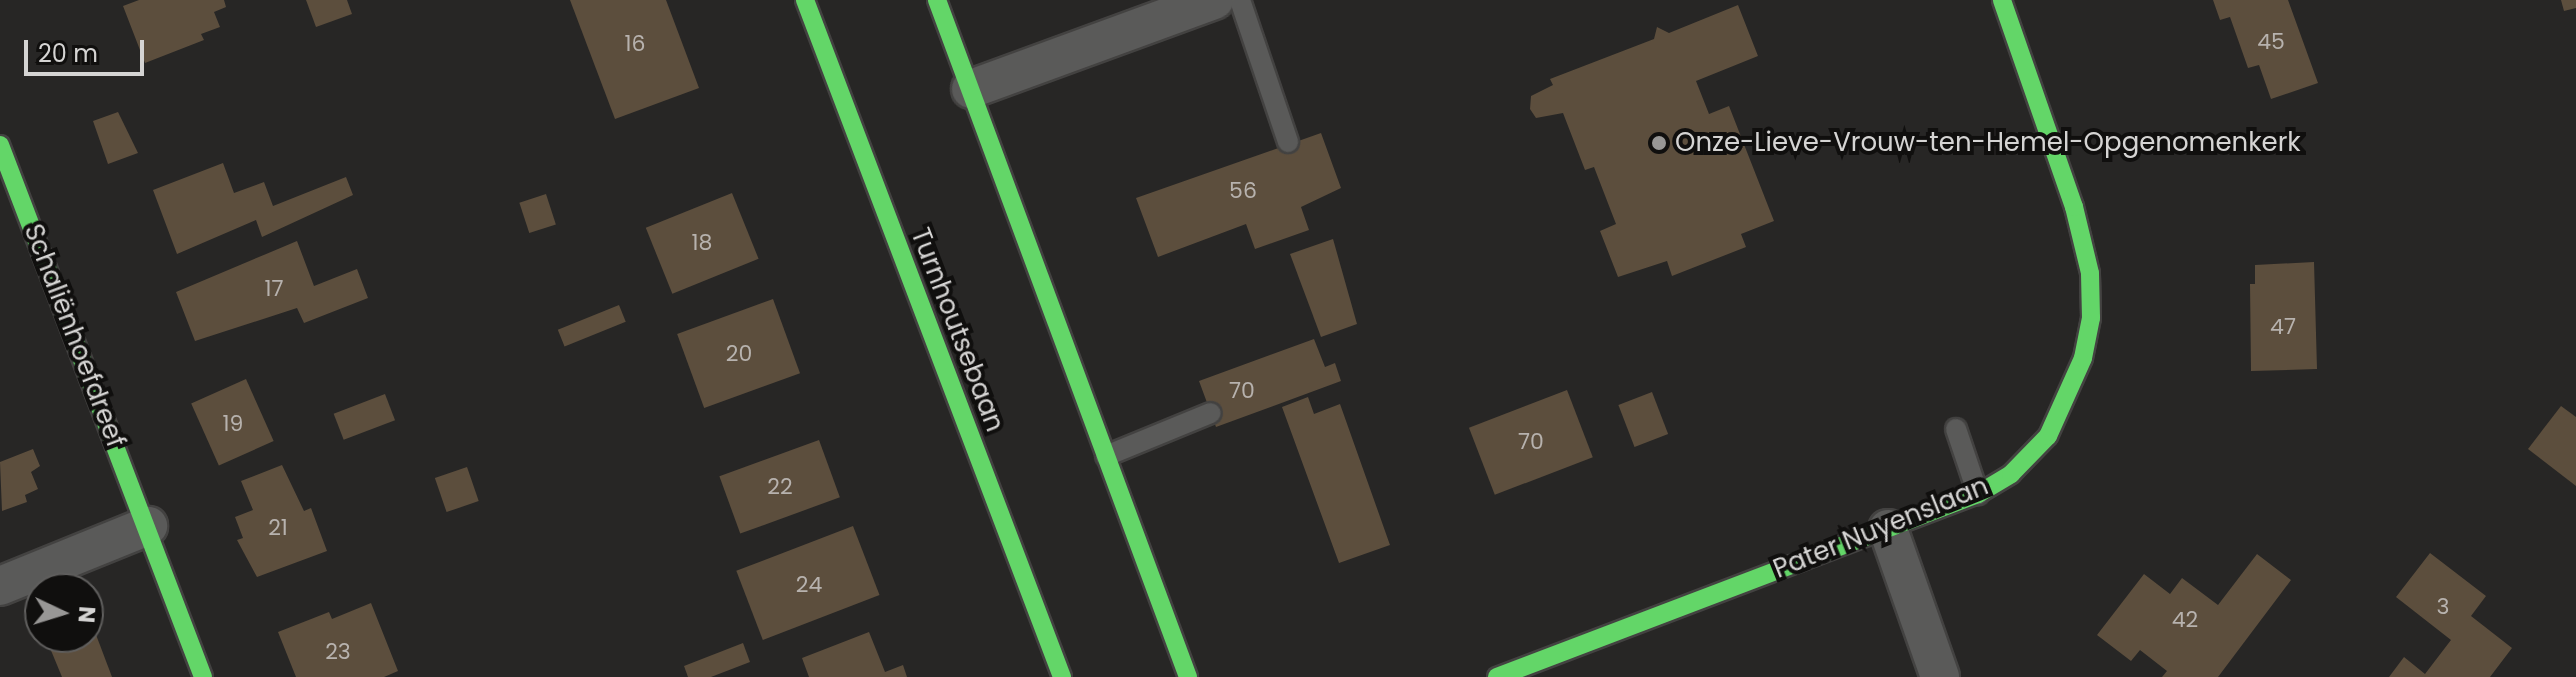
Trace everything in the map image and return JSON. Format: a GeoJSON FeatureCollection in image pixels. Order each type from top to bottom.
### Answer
{"type":"FeatureCollection","features":[{"type":"Feature","properties":{"kind":"street","name":"Turnhoutsebaan"},"geometry":{"type":"LineString","coordinates":[[805,0],[1062,677]]}},
{"type":"Feature","properties":{"kind":"street"},"geometry":{"type":"LineString","coordinates":[[937,0],[1188,677]]}},
{"type":"Feature","properties":{"kind":"street"},"geometry":{"type":"LineString","coordinates":[[971,89],[1214,0]]}},
{"type":"Feature","properties":{"kind":"street","name":"Pater Nuyenslaan"},"geometry":{"type":"LineString","coordinates":[[1497,677],[1978,494],[2011,474],[2048,436],[2067,403],[2091,318],[2090,273],[2074,207],[2002,0]]}},
{"type":"Feature","properties":{"kind":"street","name":"Schaliënhoefdreef"},"geometry":{"type":"LineString","coordinates":[[0,145],[148,526],[203,677]]}},
{"type":"Feature","properties":{"kind":"street"},"geometry":{"type":"LineString","coordinates":[[0,586],[148,526]]}},
{"type":"Feature","properties":{"kind":"street"},"geometry":{"type":"LineString","coordinates":[[1888,529],[1940,677]]}},
{"type":"Feature","properties":{"kind":"lane"},"geometry":{"type":"LineString","coordinates":[[1240,0],[1288,142]]}},
{"type":"Feature","properties":{"kind":"lane"},"geometry":{"type":"LineString","coordinates":[[1106,456],[1211,413]]}},
{"type":"Feature","properties":{"kind":"lane"},"geometry":{"type":"LineString","coordinates":[[1956,429],[1978,494]]}},
{"type":"Feature","properties":{"kind":"building"},"geometry":{"type":"Polygon","coordinates":[[[139,0],[224,0],[226,7],[214,12],[220,27],[201,34],[204,40],[145,63],[123,6],[139,0]]]}},
{"type":"Feature","properties":{"kind":"building"},"geometry":{"type":"Polygon","coordinates":[[[306,0],[347,0],[352,14],[316,27],[306,0]]]}},
{"type":"Feature","properties":{"kind":"building"},"geometry":{"type":"Polygon","coordinates":[[[570,0],[666,0],[699,88],[615,119],[570,0]]]}},
{"type":"Feature","properties":{"kind":"building"},"geometry":{"type":"Polygon","coordinates":[[[2213,0],[2288,0],[2318,83],[2271,99],[2259,65],[2248,68],[2230,17],[2220,20],[2213,0]]]}},
{"type":"Feature","properties":{"kind":"building"},"geometry":{"type":"Polygon","coordinates":[[[2561,0],[2576,0],[2576,8],[2564,11],[2561,0]]]}},
{"type":"Feature","properties":{"kind":"building","name":"Onze-Lieve-Vrouw-ten-Hemel-Opgenomenkerk"},"geometry":{"type":"Polygon","coordinates":[[[1738,5],[1758,56],[1696,81],[1709,114],[1729,106],[1774,221],[1741,234],[1746,247],[1672,276],[1667,261],[1618,277],[1600,231],[1616,224],[1594,167],[1585,170],[1563,113],[1536,118],[1530,109],[1531,96],[1553,85],[1550,79],[1654,39],[1657,27],[1669,33],[1738,5]]]}},
{"type":"Feature","properties":{"kind":"building"},"geometry":{"type":"Polygon","coordinates":[[[118,112],[138,153],[108,164],[93,121],[118,112]]]}},
{"type":"Feature","properties":{"kind":"building"},"geometry":{"type":"Polygon","coordinates":[[[1321,133],[1341,188],[1301,207],[1309,230],[1255,249],[1246,224],[1158,257],[1136,198],[1321,133]]]}},
{"type":"Feature","properties":{"kind":"building"},"geometry":{"type":"Polygon","coordinates":[[[223,163],[234,193],[264,182],[273,206],[346,177],[353,195],[262,237],[256,220],[177,254],[153,190],[223,163]]]}},
{"type":"Feature","properties":{"kind":"building"},"geometry":{"type":"Polygon","coordinates":[[[732,193],[759,259],[672,294],[646,228],[732,193]]]}},
{"type":"Feature","properties":{"kind":"building"},"geometry":{"type":"Polygon","coordinates":[[[546,194],[556,224],[529,233],[519,203],[546,194]]]}},
{"type":"Feature","properties":{"kind":"building"},"geometry":{"type":"Polygon","coordinates":[[[1333,239],[1357,324],[1321,337],[1290,254],[1333,239]]]}},
{"type":"Feature","properties":{"kind":"building"},"geometry":{"type":"Polygon","coordinates":[[[297,241],[314,286],[357,269],[368,298],[304,323],[297,308],[195,341],[176,292],[297,241]]]}},
{"type":"Feature","properties":{"kind":"building"},"geometry":{"type":"Polygon","coordinates":[[[2314,262],[2317,369],[2251,371],[2250,284],[2255,284],[2255,265],[2314,262]]]}},
{"type":"Feature","properties":{"kind":"building"},"geometry":{"type":"Polygon","coordinates":[[[773,299],[800,373],[704,408],[677,334],[773,299]]]}},
{"type":"Feature","properties":{"kind":"building"},"geometry":{"type":"Polygon","coordinates":[[[619,305],[626,322],[565,346],[558,330],[619,305]]]}},
{"type":"Feature","properties":{"kind":"building"},"geometry":{"type":"Polygon","coordinates":[[[1314,339],[1325,367],[1335,363],[1341,381],[1216,427],[1199,381],[1314,339]]]}},
{"type":"Feature","properties":{"kind":"building"},"geometry":{"type":"Polygon","coordinates":[[[246,379],[274,441],[219,466],[191,403],[246,379]]]}},
{"type":"Feature","properties":{"kind":"building"},"geometry":{"type":"Polygon","coordinates":[[[1567,390],[1593,457],[1495,495],[1469,428],[1567,390]]]}},
{"type":"Feature","properties":{"kind":"building"},"geometry":{"type":"Polygon","coordinates":[[[1652,392],[1668,434],[1635,447],[1618,405],[1652,392]]]}},
{"type":"Feature","properties":{"kind":"building"},"geometry":{"type":"Polygon","coordinates":[[[385,394],[395,420],[344,440],[334,414],[385,394]]]}},
{"type":"Feature","properties":{"kind":"building"},"geometry":{"type":"Polygon","coordinates":[[[1308,397],[1314,414],[1340,404],[1390,545],[1339,563],[1282,407],[1308,397]]]}},
{"type":"Feature","properties":{"kind":"building"},"geometry":{"type":"Polygon","coordinates":[[[2561,406],[2576,417],[2576,486],[2528,449],[2561,406]]]}},
{"type":"Feature","properties":{"kind":"building"},"geometry":{"type":"Polygon","coordinates":[[[819,440],[840,497],[740,534],[719,476],[819,440]]]}},
{"type":"Feature","properties":{"kind":"building"},"geometry":{"type":"Polygon","coordinates":[[[33,449],[40,466],[31,472],[38,489],[25,495],[27,502],[2,511],[0,462],[33,449]]]}},
{"type":"Feature","properties":{"kind":"building"},"geometry":{"type":"Polygon","coordinates":[[[282,465],[304,511],[311,508],[327,551],[257,577],[237,540],[243,538],[235,517],[253,510],[241,481],[282,465]]]}},
{"type":"Feature","properties":{"kind":"building"},"geometry":{"type":"Polygon","coordinates":[[[467,467],[479,501],[447,512],[435,478],[467,467]]]}},
{"type":"Feature","properties":{"kind":"building"},"geometry":{"type":"Polygon","coordinates":[[[853,526],[880,595],[763,640],[736,571],[853,526]]]}},
{"type":"Feature","properties":{"kind":"building"},"geometry":{"type":"Polygon","coordinates":[[[2430,553],[2486,596],[2471,616],[2512,648],[2490,677],[2389,677],[2404,657],[2425,674],[2451,640],[2396,597],[2430,553]]]}},
{"type":"Feature","properties":{"kind":"building"},"geometry":{"type":"Polygon","coordinates":[[[2257,554],[2291,580],[2218,677],[2162,677],[2167,671],[2140,650],[2131,661],[2097,635],[2144,574],[2170,594],[2182,578],[2218,605],[2257,554]]]}},
{"type":"Feature","properties":{"kind":"building"},"geometry":{"type":"Polygon","coordinates":[[[371,603],[398,671],[384,677],[296,677],[278,632],[329,612],[332,619],[371,603]]]}},
{"type":"Feature","properties":{"kind":"building"},"geometry":{"type":"Polygon","coordinates":[[[869,632],[885,672],[903,665],[907,677],[809,677],[802,658],[869,632]]]}},
{"type":"Feature","properties":{"kind":"building"},"geometry":{"type":"Polygon","coordinates":[[[743,643],[750,662],[711,677],[688,677],[684,666],[743,643]]]}},
{"type":"Feature","properties":{"kind":"building"},"geometry":{"type":"Polygon","coordinates":[[[52,653],[103,653],[112,677],[62,677],[52,653]]]}},
{"type":"Feature","properties":{"kind":"traffic: fast"},"geometry":{"type":"LineString","coordinates":[[805,0],[1062,677]]}},
{"type":"Feature","properties":{"kind":"traffic: fast"},"geometry":{"type":"LineString","coordinates":[[937,0],[1188,677]]}},
{"type":"Feature","properties":{"kind":"traffic: fast"},"geometry":{"type":"LineString","coordinates":[[1497,677],[1978,494],[2011,474],[2048,436],[2083,358],[2091,318],[2090,273],[2074,207],[2002,0]]}},
{"type":"Feature","properties":{"kind":"traffic: fast"},"geometry":{"type":"LineString","coordinates":[[0,145],[203,677]]}},
{"type":"Feature","properties":{"kind":"place","name":"Onze-Lieve-Vrouw-ten-Hemel-Opgenomenkerk"},"geometry":{"type":"Point","coordinates":[1659,143]}}]}
